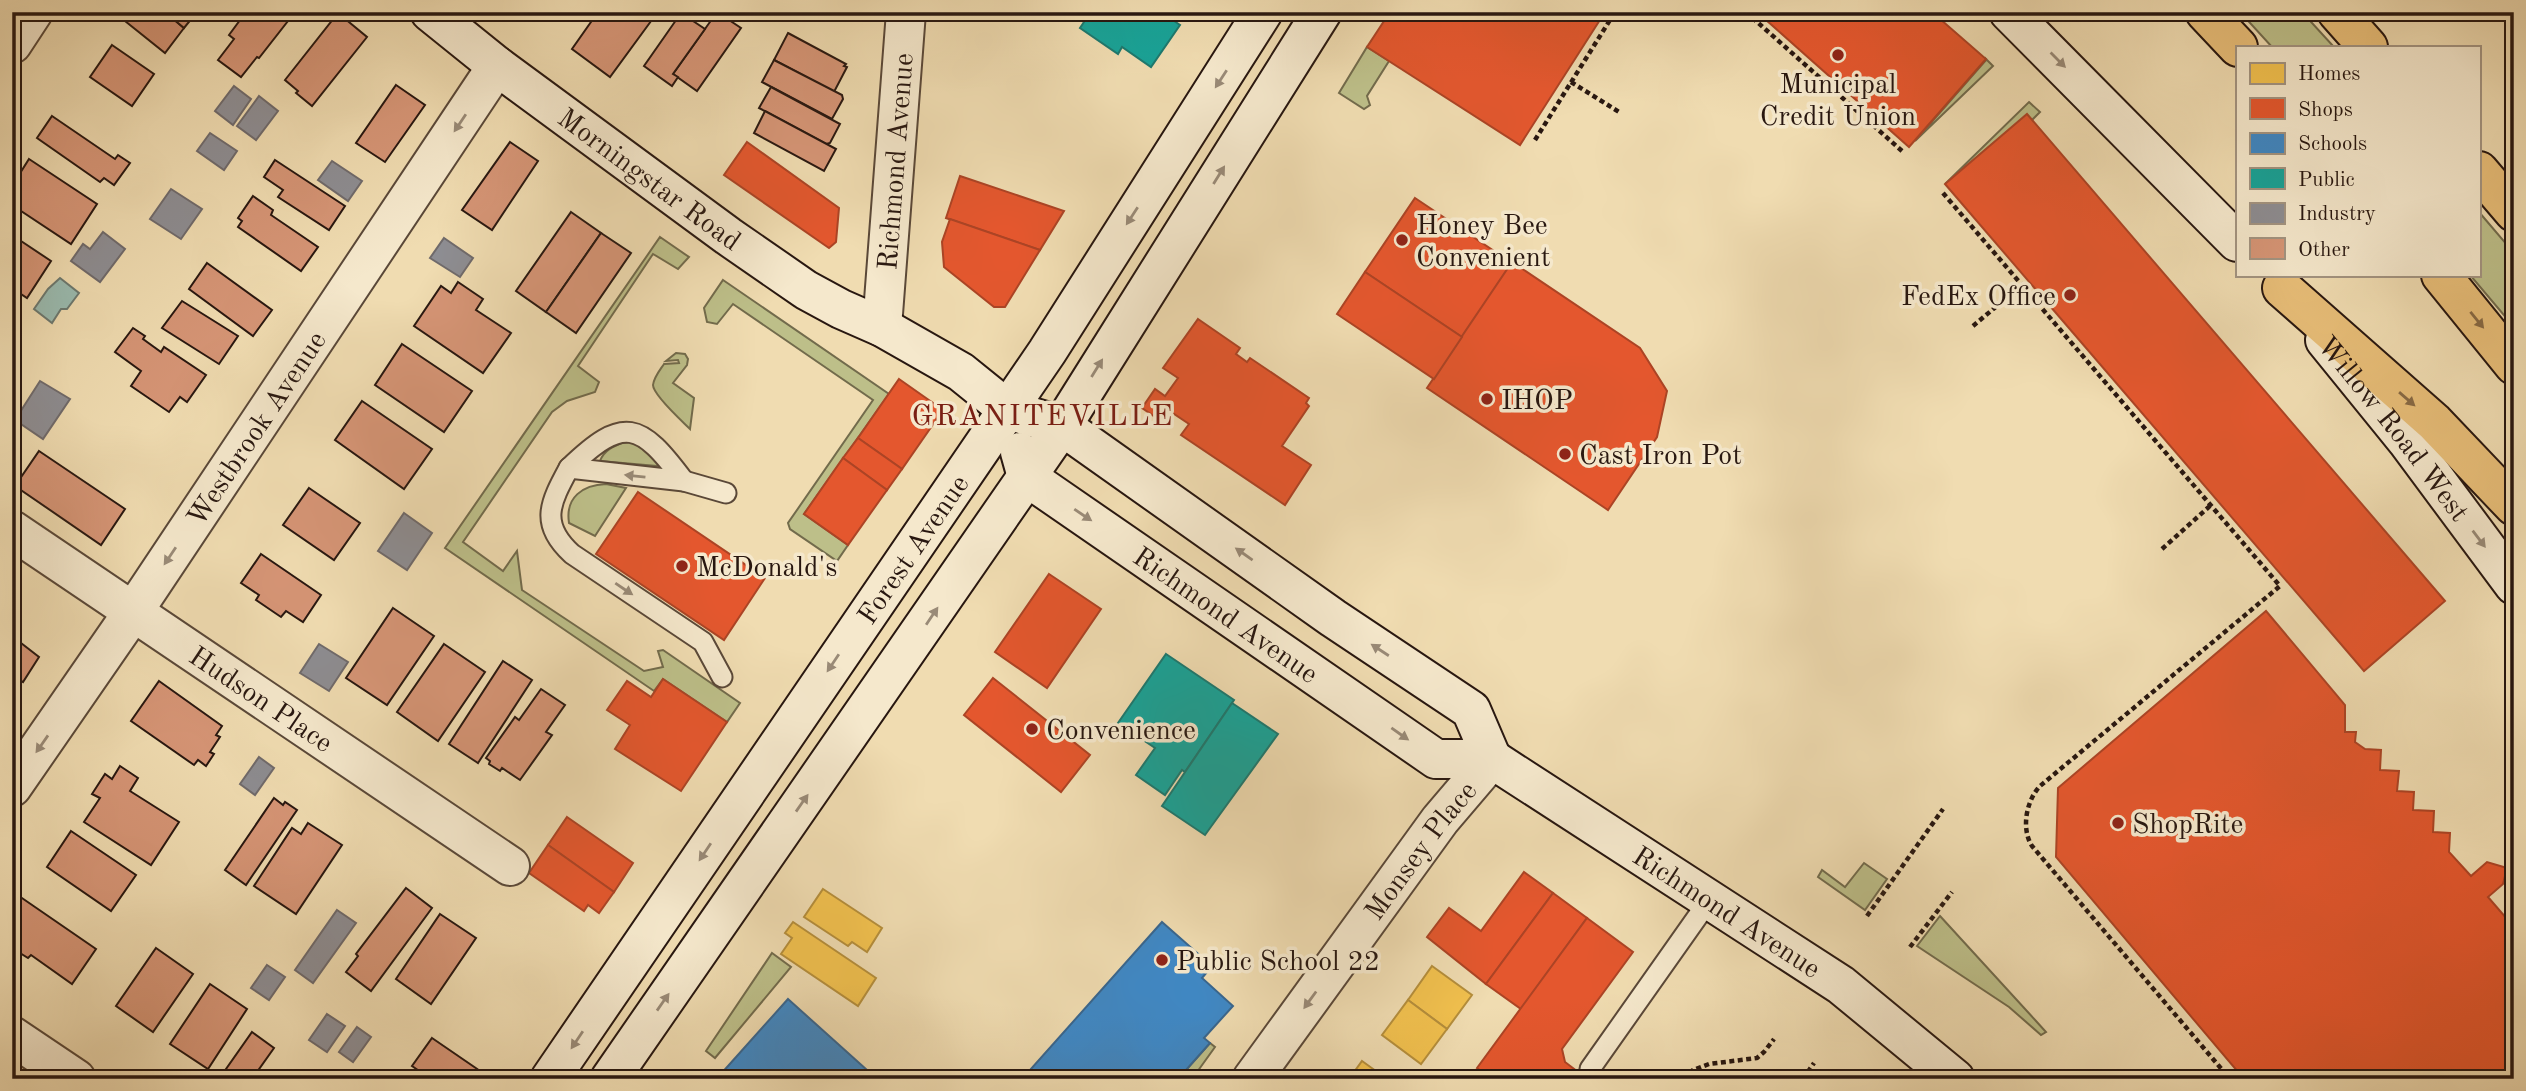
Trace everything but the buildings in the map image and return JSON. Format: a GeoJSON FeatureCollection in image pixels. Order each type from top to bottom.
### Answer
{"type":"FeatureCollection","features":[{"type":"Feature","properties":{"kind":"highway"},"geometry":{"type":"LineString","coordinates":[[2205,12],[2237,46]]}},
{"type":"Feature","properties":{"kind":"highway"},"geometry":{"type":"LineString","coordinates":[[2336,12],[2367,46]]}},
{"type":"Feature","properties":{"kind":"highway"},"geometry":{"type":"LineString","coordinates":[[2480,171],[2514,212]]}},
{"type":"Feature","properties":{"kind":"highway"},"geometry":{"type":"LineString","coordinates":[[2442,276],[2514,365]]}},
{"type":"Feature","properties":{"kind":"highway"},"geometry":{"type":"LineString","coordinates":[[2276,282],[2434,422],[2514,506]]}},
{"type":"Feature","properties":{"kind":"main road"},"geometry":{"type":"LineString","coordinates":[[12,44],[33,12]]}},
{"type":"Feature","properties":{"kind":"main road","name":"Morningstar Road"},"geometry":{"type":"LineString","coordinates":[[430,12],[497,66],[728,236],[806,290],[882,327]]}},
{"type":"Feature","properties":{"kind":"main road","name":"Richmond Avenue"},"geometry":{"type":"LineString","coordinates":[[906,12],[882,327],[961,372],[1007,410],[1062,426],[1333,618],[1471,710],[1492,759]]}},
{"type":"Feature","properties":{"kind":"main road","name":"Forest Avenue"},"geometry":{"type":"LineString","coordinates":[[550,1079],[1047,352],[1263,12]]}},
{"type":"Feature","properties":{"kind":"main road","name":"Forest Avenue"},"geometry":{"type":"LineString","coordinates":[[610,1079],[1062,426],[1322,12]]}},
{"type":"Feature","properties":{"kind":"main road"},"geometry":{"type":"LineString","coordinates":[[2009,12],[2236,242]]}},
{"type":"Feature","properties":{"kind":"main road","name":"Westbrook Avenue"},"geometry":{"type":"LineString","coordinates":[[12,788],[133,612],[497,66]]}},
{"type":"Feature","properties":{"kind":"main road","name":"Willow Road West"},"geometry":{"type":"LineString","coordinates":[[2276,282],[2407,441],[2514,585]]}},
{"type":"Feature","properties":{"kind":"main road"},"geometry":{"type":"LineString","coordinates":[[1007,410],[1027,477]]}},
{"type":"Feature","properties":{"kind":"main road","name":"Richmond Avenue"},"geometry":{"type":"LineString","coordinates":[[1027,477],[1436,759],[1492,759],[1710,899],[1841,985],[1955,1079]]}},
{"type":"Feature","properties":{"kind":"main road","name":"Hudson Place"},"geometry":{"type":"LineString","coordinates":[[12,530],[510,866]]}},
{"type":"Feature","properties":{"kind":"main road","name":"Monsey Place"},"geometry":{"type":"LineString","coordinates":[[1252,1079],[1440,820],[1492,759]]}},
{"type":"Feature","properties":{"kind":"main road"},"geometry":{"type":"LineString","coordinates":[[12,1036],[76,1079]]}},
{"type":"Feature","properties":{"kind":"lane"},"geometry":{"type":"LineString","coordinates":[[684,481],[660,448],[645,437],[628,432],[612,434],[589,449],[569,468],[554,497],[550,515],[552,531],[560,544],[572,554],[702,642],[722,677]]}},
{"type":"Feature","properties":{"kind":"lane"},"geometry":{"type":"LineString","coordinates":[[569,468],[684,481],[726,493]]}},
{"type":"Feature","properties":{"kind":"lane"},"geometry":{"type":"LineString","coordinates":[[1590,1069],[1710,899]]}},
{"type":"Feature","properties":{"kind":"path"},"geometry":{"type":"LineString","coordinates":[[1535,140],[1615,12]]}},
{"type":"Feature","properties":{"kind":"path"},"geometry":{"type":"LineString","coordinates":[[1746,12],[1902,150]]}},
{"type":"Feature","properties":{"kind":"path"},"geometry":{"type":"LineString","coordinates":[[1571,82],[1619,112]]}},
{"type":"Feature","properties":{"kind":"path"},"geometry":{"type":"LineString","coordinates":[[1943,193],[2280,586],[2040,786],[2029,801],[2026,830],[2032,846],[2230,1079]]}},
{"type":"Feature","properties":{"kind":"path"},"geometry":{"type":"LineString","coordinates":[[1973,326],[2022,285]]}},
{"type":"Feature","properties":{"kind":"path"},"geometry":{"type":"LineString","coordinates":[[2162,549],[2211,505]]}},
{"type":"Feature","properties":{"kind":"path"},"geometry":{"type":"LineString","coordinates":[[1867,916],[1943,809]]}},
{"type":"Feature","properties":{"kind":"path"},"geometry":{"type":"LineString","coordinates":[[1910,947],[1952,892]]}},
{"type":"Feature","properties":{"kind":"path"},"geometry":{"type":"LineString","coordinates":[[1683,1079],[1693,1070],[1709,1064],[1757,1058],[1774,1039]]}},
{"type":"Feature","properties":{"kind":"path"},"geometry":{"type":"LineString","coordinates":[[1803,1079],[1814,1063]]}},
{"type":"Feature","properties":{"kind":"green space"},"geometry":{"type":"Polygon","coordinates":[[[2240,12],[2302,12],[2333,46],[2271,46],[2240,12]]]}},
{"type":"Feature","properties":{"kind":"green space"},"geometry":{"type":"Polygon","coordinates":[[[1367,47],[1389,61],[1367,96],[1370,105],[1364,109],[1339,93],[1367,47]]]}},
{"type":"Feature","properties":{"kind":"green space"},"geometry":{"type":"Polygon","coordinates":[[[1986,60],[1993,66],[1915,141],[1986,60]]]}},
{"type":"Feature","properties":{"kind":"green space"},"geometry":{"type":"Polygon","coordinates":[[[2029,102],[2040,112],[2032,120],[2027,115],[1945,184],[2029,102]]]}},
{"type":"Feature","properties":{"kind":"green space"},"geometry":{"type":"Polygon","coordinates":[[[2480,213],[2514,253],[2514,327],[2471,276],[2480,276],[2480,213]]]}},
{"type":"Feature","properties":{"kind":"green space"},"geometry":{"type":"Polygon","coordinates":[[[660,237],[689,257],[678,269],[653,254],[578,366],[599,382],[595,392],[567,401],[552,412],[463,542],[503,571],[517,551],[522,590],[644,671],[663,667],[658,651],[663,650],[740,703],[727,722],[663,679],[654,691],[445,548],[660,237]]]}},
{"type":"Feature","properties":{"kind":"green space"},"geometry":{"type":"Polygon","coordinates":[[[723,280],[889,394],[804,514],[848,545],[837,561],[790,529],[788,523],[873,400],[733,304],[717,324],[707,322],[704,308],[723,280]]]}},
{"type":"Feature","properties":{"kind":"green space"},"geometry":{"type":"Polygon","coordinates":[[[676,353],[685,354],[688,359],[687,365],[673,383],[694,398],[690,429],[663,401],[653,385],[664,364],[679,363],[678,360],[666,361],[676,353]]]}},
{"type":"Feature","properties":{"kind":"green space"},"geometry":{"type":"Polygon","coordinates":[[[624,442],[639,443],[660,464],[657,466],[600,461],[607,451],[624,442]]]}},
{"type":"Feature","properties":{"kind":"green space"},"geometry":{"type":"Polygon","coordinates":[[[606,484],[626,488],[595,536],[569,523],[570,506],[577,494],[590,487],[606,484]]]}},
{"type":"Feature","properties":{"kind":"green space"},"geometry":{"type":"Polygon","coordinates":[[[1864,863],[1887,879],[1865,910],[1818,877],[1822,870],[1845,887],[1864,863]]]}},
{"type":"Feature","properties":{"kind":"green space"},"geometry":{"type":"Polygon","coordinates":[[[1940,916],[2046,1032],[2041,1035],[2009,1007],[1917,946],[1940,916]]]}},
{"type":"Feature","properties":{"kind":"green space"},"geometry":{"type":"Polygon","coordinates":[[[772,953],[791,967],[715,1058],[706,1051],[772,953]]]}},
{"type":"Feature","properties":{"kind":"green space"},"geometry":{"type":"Polygon","coordinates":[[[1210,1043],[1215,1047],[1192,1079],[1178,1079],[1210,1043]]]}},
{"type":"Feature","properties":{"kind":"water"},"geometry":{"type":"Polygon","coordinates":[[[60,278],[79,293],[67,309],[61,309],[52,323],[34,309],[48,289],[60,278]]]}},
{"type":"Feature","properties":{"kind":"place","name":"Municipal Credit Union"},"geometry":{"type":"Point","coordinates":[1838,55]}},
{"type":"Feature","properties":{"kind":"place","name":"Honey Bee Convenient"},"geometry":{"type":"Point","coordinates":[1402,240]}},
{"type":"Feature","properties":{"kind":"place","name":"FedEx Office"},"geometry":{"type":"Point","coordinates":[2070,295]}},
{"type":"Feature","properties":{"kind":"place","name":"IHOP"},"geometry":{"type":"Point","coordinates":[1487,399]}},
{"type":"Feature","properties":{"kind":"place","name":"Cast Iron Pot"},"geometry":{"type":"Point","coordinates":[1565,454]}},
{"type":"Feature","properties":{"kind":"place","name":"McDonald's"},"geometry":{"type":"Point","coordinates":[682,566]}},
{"type":"Feature","properties":{"kind":"place","name":"Convenience"},"geometry":{"type":"Point","coordinates":[1032,729]}},
{"type":"Feature","properties":{"kind":"place","name":"ShopRite"},"geometry":{"type":"Point","coordinates":[2118,823]}},
{"type":"Feature","properties":{"kind":"place","name":"Public School 22"},"geometry":{"type":"Point","coordinates":[1162,960]}},
{"type":"Feature","properties":{"kind":"district","name":"GRANITEVILLE"},"geometry":{"type":"Point","coordinates":[1043,415]}}]}
